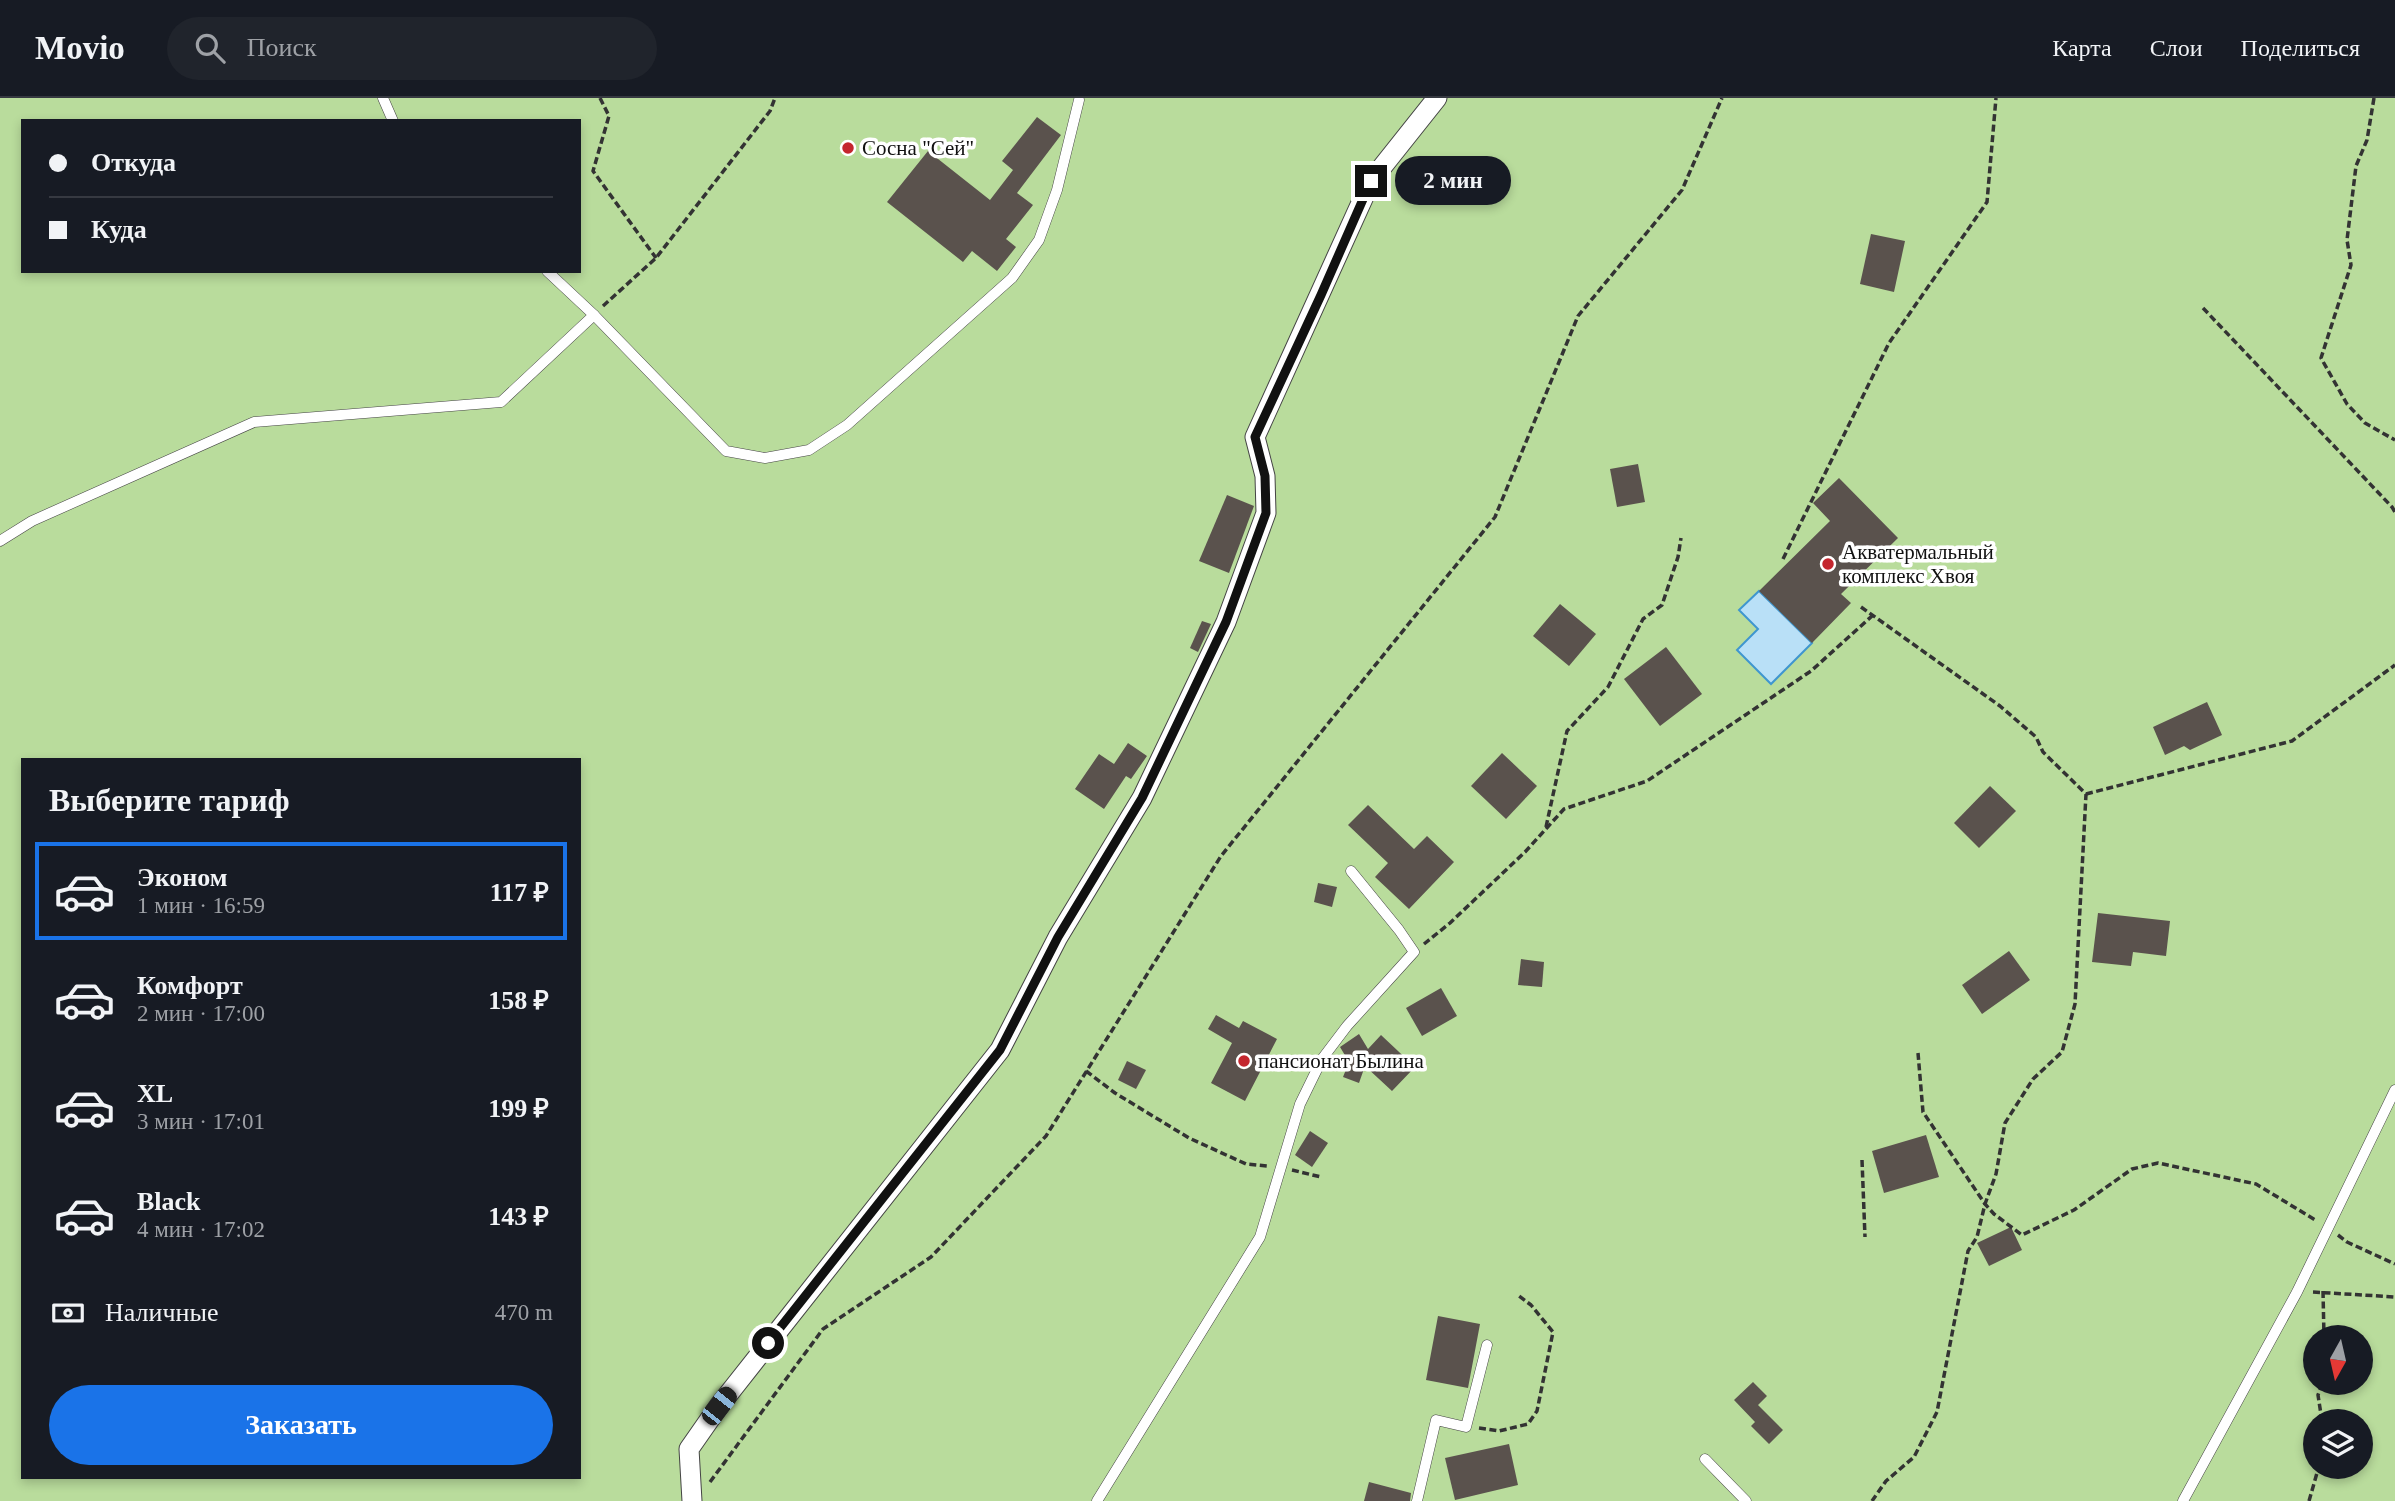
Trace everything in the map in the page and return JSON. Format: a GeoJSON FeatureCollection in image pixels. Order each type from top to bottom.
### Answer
{"type":"FeatureCollection","features":[{"type":"Feature","properties":{"kind":"street"},"geometry":{"type":"LineString","coordinates":[[698,1496],[690,1449],[719,1406],[1000,1050],[1058,937],[1142,798],[1226,622],[1266,513],[1265,476],[1255,437],[1371,181],[1437,98]]}},
{"type":"Feature","properties":{"kind":"lane"},"geometry":{"type":"LineString","coordinates":[[383,98],[392,119]]}},
{"type":"Feature","properties":{"kind":"lane"},"geometry":{"type":"LineString","coordinates":[[549,273],[594,315],[726,451],[765,458],[809,450],[857,417],[1013,278],[1039,240],[1057,190],[1079,100]]}},
{"type":"Feature","properties":{"kind":"lane"},"geometry":{"type":"LineString","coordinates":[[0,541],[32,521],[254,422],[501,402],[594,315]]}},
{"type":"Feature","properties":{"kind":"lane"},"geometry":{"type":"LineString","coordinates":[[1097,1501],[1260,1237],[1300,1104],[1322,1059],[1347,1026],[1414,952],[1352,871]]}},
{"type":"Feature","properties":{"kind":"lane"},"geometry":{"type":"LineString","coordinates":[[2183,1501],[2297,1293],[2395,1090]]}},
{"type":"Feature","properties":{"kind":"lane"},"geometry":{"type":"LineString","coordinates":[[1417,1501],[1436,1420],[1466,1427],[1487,1345]]}},
{"type":"Feature","properties":{"kind":"lane"},"geometry":{"type":"LineString","coordinates":[[1705,1459],[1746,1501]]}},
{"type":"Feature","properties":{"kind":"path"},"geometry":{"type":"LineString","coordinates":[[600,98],[609,116],[593,171],[656,258]]}},
{"type":"Feature","properties":{"kind":"path"},"geometry":{"type":"LineString","coordinates":[[594,315],[656,258],[770,110],[775,98]]}},
{"type":"Feature","properties":{"kind":"path"},"geometry":{"type":"LineString","coordinates":[[698,1496],[823,1329],[931,1257],[1046,1136],[1221,856],[1495,517],[1578,316],[1682,190],[1722,98]]}},
{"type":"Feature","properties":{"kind":"path"},"geometry":{"type":"LineString","coordinates":[[1783,559],[1889,343],[1987,202],[1996,98]]}},
{"type":"Feature","properties":{"kind":"path"},"geometry":{"type":"LineString","coordinates":[[2374,98],[2367,141],[2356,166],[2347,240],[2351,265],[2321,358],[2347,404],[2365,423],[2395,440]]}},
{"type":"Feature","properties":{"kind":"path"},"geometry":{"type":"LineString","coordinates":[[2203,307],[2395,512]]}},
{"type":"Feature","properties":{"kind":"path"},"geometry":{"type":"LineString","coordinates":[[1546,829],[1567,731],[1608,687],[1643,619],[1662,605],[1678,557],[1681,538]]}},
{"type":"Feature","properties":{"kind":"path"},"geometry":{"type":"LineString","coordinates":[[1861,607],[2000,706],[2036,737],[2043,752],[2086,794],[2074,1004],[2062,1052],[2034,1079],[2005,1123],[1996,1174],[1977,1237],[1968,1251],[1937,1412],[1914,1457],[1886,1481],[1872,1501]]}},
{"type":"Feature","properties":{"kind":"path"},"geometry":{"type":"LineString","coordinates":[[1414,952],[1450,923],[1525,852],[1564,809],[1647,782],[1811,671],[1872,616]]}},
{"type":"Feature","properties":{"kind":"path"},"geometry":{"type":"LineString","coordinates":[[2086,794],[2292,741],[2395,665]]}},
{"type":"Feature","properties":{"kind":"path"},"geometry":{"type":"LineString","coordinates":[[1918,1053],[1923,1112],[1985,1204],[2022,1235],[2074,1210],[2132,1169],[2158,1163],[2238,1180]]}},
{"type":"Feature","properties":{"kind":"path"},"geometry":{"type":"LineString","coordinates":[[1086,1071],[1115,1093],[1189,1138],[1246,1164],[1280,1167],[1321,1177]]}},
{"type":"Feature","properties":{"kind":"path"},"geometry":{"type":"LineString","coordinates":[[1863,1160],[1865,1237]]}},
{"type":"Feature","properties":{"kind":"path"},"geometry":{"type":"LineString","coordinates":[[2297,1293],[2323,1291],[2395,1297]]}},
{"type":"Feature","properties":{"kind":"path"},"geometry":{"type":"LineString","coordinates":[[2323,1291],[2324,1325]]}},
{"type":"Feature","properties":{"kind":"path"},"geometry":{"type":"LineString","coordinates":[[1466,1427],[1499,1431],[1528,1424],[1537,1411],[1553,1332],[1531,1304],[1519,1296]]}},
{"type":"Feature","properties":{"kind":"path"},"geometry":{"type":"LineString","coordinates":[[2309,1501],[2315,1479]]}},
{"type":"Feature","properties":{"kind":"green space"},"geometry":{"type":"Polygon","coordinates":[[[0,98],[2395,98],[2395,1501],[0,1501],[0,98]]]}},
{"type":"Feature","properties":{"kind":"water"},"geometry":{"type":"Polygon","coordinates":[[[1759,591],[1812,643],[1771,684],[1737,650],[1758,629],[1739,610],[1759,591]]]}},
{"type":"Feature","properties":{"kind":"building"},"geometry":{"type":"Polygon","coordinates":[[[1037,117],[1061,135],[1017,193],[1033,205],[1006,239],[1016,247],[997,271],[972,251],[963,262],[887,202],[928,151],[990,200],[1013,170],[1002,161],[1037,117]]]}},
{"type":"Feature","properties":{"kind":"building"},"geometry":{"type":"Polygon","coordinates":[[[1871,234],[1905,241],[1894,292],[1860,284],[1871,234]]]}},
{"type":"Feature","properties":{"kind":"building"},"geometry":{"type":"Polygon","coordinates":[[[1638,464],[1645,502],[1617,507],[1610,469],[1638,464]]]}},
{"type":"Feature","properties":{"kind":"building","name":"Акватермальный комплекс Хвоя"},"geometry":{"type":"Polygon","coordinates":[[[1839,478],[1898,538],[1841,594],[1851,603],[1812,643],[1759,591],[1830,521],[1813,503],[1839,478]]]}},
{"type":"Feature","properties":{"kind":"building"},"geometry":{"type":"Polygon","coordinates":[[[1227,495],[1254,506],[1229,573],[1199,561],[1227,495]]]}},
{"type":"Feature","properties":{"kind":"building"},"geometry":{"type":"Polygon","coordinates":[[[1560,604],[1596,634],[1569,666],[1533,636],[1560,604]]]}},
{"type":"Feature","properties":{"kind":"building"},"geometry":{"type":"Polygon","coordinates":[[[1202,621],[1211,624],[1198,652],[1190,648],[1202,621]]]}},
{"type":"Feature","properties":{"kind":"building"},"geometry":{"type":"Polygon","coordinates":[[[1666,647],[1702,694],[1660,726],[1624,679],[1666,647]]]}},
{"type":"Feature","properties":{"kind":"building"},"geometry":{"type":"Polygon","coordinates":[[[2207,702],[2222,735],[2190,750],[2184,746],[2165,755],[2153,727],[2207,702]]]}},
{"type":"Feature","properties":{"kind":"building"},"geometry":{"type":"Polygon","coordinates":[[[1128,743],[1147,756],[1131,779],[1126,776],[1104,809],[1075,789],[1099,754],[1114,764],[1128,743]]]}},
{"type":"Feature","properties":{"kind":"building"},"geometry":{"type":"Polygon","coordinates":[[[1502,753],[1537,786],[1506,819],[1471,786],[1502,753]]]}},
{"type":"Feature","properties":{"kind":"building"},"geometry":{"type":"Polygon","coordinates":[[[1990,786],[2016,811],[1979,848],[1954,823],[1990,786]]]}},
{"type":"Feature","properties":{"kind":"building"},"geometry":{"type":"Polygon","coordinates":[[[1368,805],[1414,849],[1427,836],[1454,862],[1409,909],[1375,877],[1388,863],[1348,825],[1368,805]]]}},
{"type":"Feature","properties":{"kind":"building"},"geometry":{"type":"Polygon","coordinates":[[[1318,883],[1337,887],[1332,907],[1314,902],[1318,883]]]}},
{"type":"Feature","properties":{"kind":"building"},"geometry":{"type":"Polygon","coordinates":[[[2098,913],[2170,921],[2166,956],[2133,952],[2131,966],[2092,962],[2098,913]]]}},
{"type":"Feature","properties":{"kind":"building"},"geometry":{"type":"Polygon","coordinates":[[[2009,951],[2030,980],[1982,1014],[1962,985],[2009,951]]]}},
{"type":"Feature","properties":{"kind":"building"},"geometry":{"type":"Polygon","coordinates":[[[1521,959],[1544,962],[1542,987],[1518,985],[1521,959]]]}},
{"type":"Feature","properties":{"kind":"building"},"geometry":{"type":"Polygon","coordinates":[[[1441,988],[1457,1016],[1422,1036],[1406,1008],[1441,988]]]}},
{"type":"Feature","properties":{"kind":"building","name":"пансионат Былина"},"geometry":{"type":"Polygon","coordinates":[[[1216,1015],[1239,1028],[1243,1021],[1277,1039],[1245,1101],[1211,1083],[1232,1043],[1208,1029],[1216,1015]]]}},
{"type":"Feature","properties":{"kind":"building"},"geometry":{"type":"Polygon","coordinates":[[[1359,1034],[1368,1049],[1381,1035],[1415,1067],[1392,1091],[1365,1066],[1359,1083],[1343,1077],[1349,1062],[1340,1047],[1359,1034]]]}},
{"type":"Feature","properties":{"kind":"building"},"geometry":{"type":"Polygon","coordinates":[[[1127,1061],[1146,1070],[1136,1089],[1118,1080],[1127,1061]]]}},
{"type":"Feature","properties":{"kind":"building"},"geometry":{"type":"Polygon","coordinates":[[[1310,1131],[1328,1143],[1312,1167],[1295,1155],[1310,1131]]]}},
{"type":"Feature","properties":{"kind":"building"},"geometry":{"type":"Polygon","coordinates":[[[1926,1135],[1939,1177],[1884,1193],[1872,1151],[1926,1135]]]}},
{"type":"Feature","properties":{"kind":"building"},"geometry":{"type":"Polygon","coordinates":[[[2011,1227],[2022,1250],[1989,1266],[1977,1243],[2011,1227]]]}},
{"type":"Feature","properties":{"kind":"building"},"geometry":{"type":"Polygon","coordinates":[[[1438,1316],[1480,1324],[1468,1388],[1426,1380],[1438,1316]]]}},
{"type":"Feature","properties":{"kind":"building"},"geometry":{"type":"Polygon","coordinates":[[[1753,1382],[1767,1396],[1758,1405],[1783,1430],[1769,1444],[1751,1426],[1755,1422],[1734,1400],[1753,1382]]]}},
{"type":"Feature","properties":{"kind":"building"},"geometry":{"type":"Polygon","coordinates":[[[1509,1444],[1518,1485],[1455,1500],[1445,1458],[1509,1444]]]}},
{"type":"Feature","properties":{"kind":"building"},"geometry":{"type":"Polygon","coordinates":[[[1369,1482],[1411,1493],[1410,1501],[1364,1501],[1369,1482]]]}},
{"type":"Feature","properties":{"kind":"place","name":"Сосна \"Сей\""},"geometry":{"type":"Point","coordinates":[848,148]}},
{"type":"Feature","properties":{"kind":"place","name":"Акватермальный комплекс Хвоя"},"geometry":{"type":"Point","coordinates":[1828,564]}},
{"type":"Feature","properties":{"kind":"place","name":"пансионат Былина"},"geometry":{"type":"Point","coordinates":[1244,1061]}},
{"type":"Feature","properties":{"kind":"route"},"geometry":{"type":"LineString","coordinates":[[768,1343],[1000,1050],[1058,937],[1142,798],[1226,622],[1266,513],[1265,476],[1255,437],[1371,181]]}}]}
